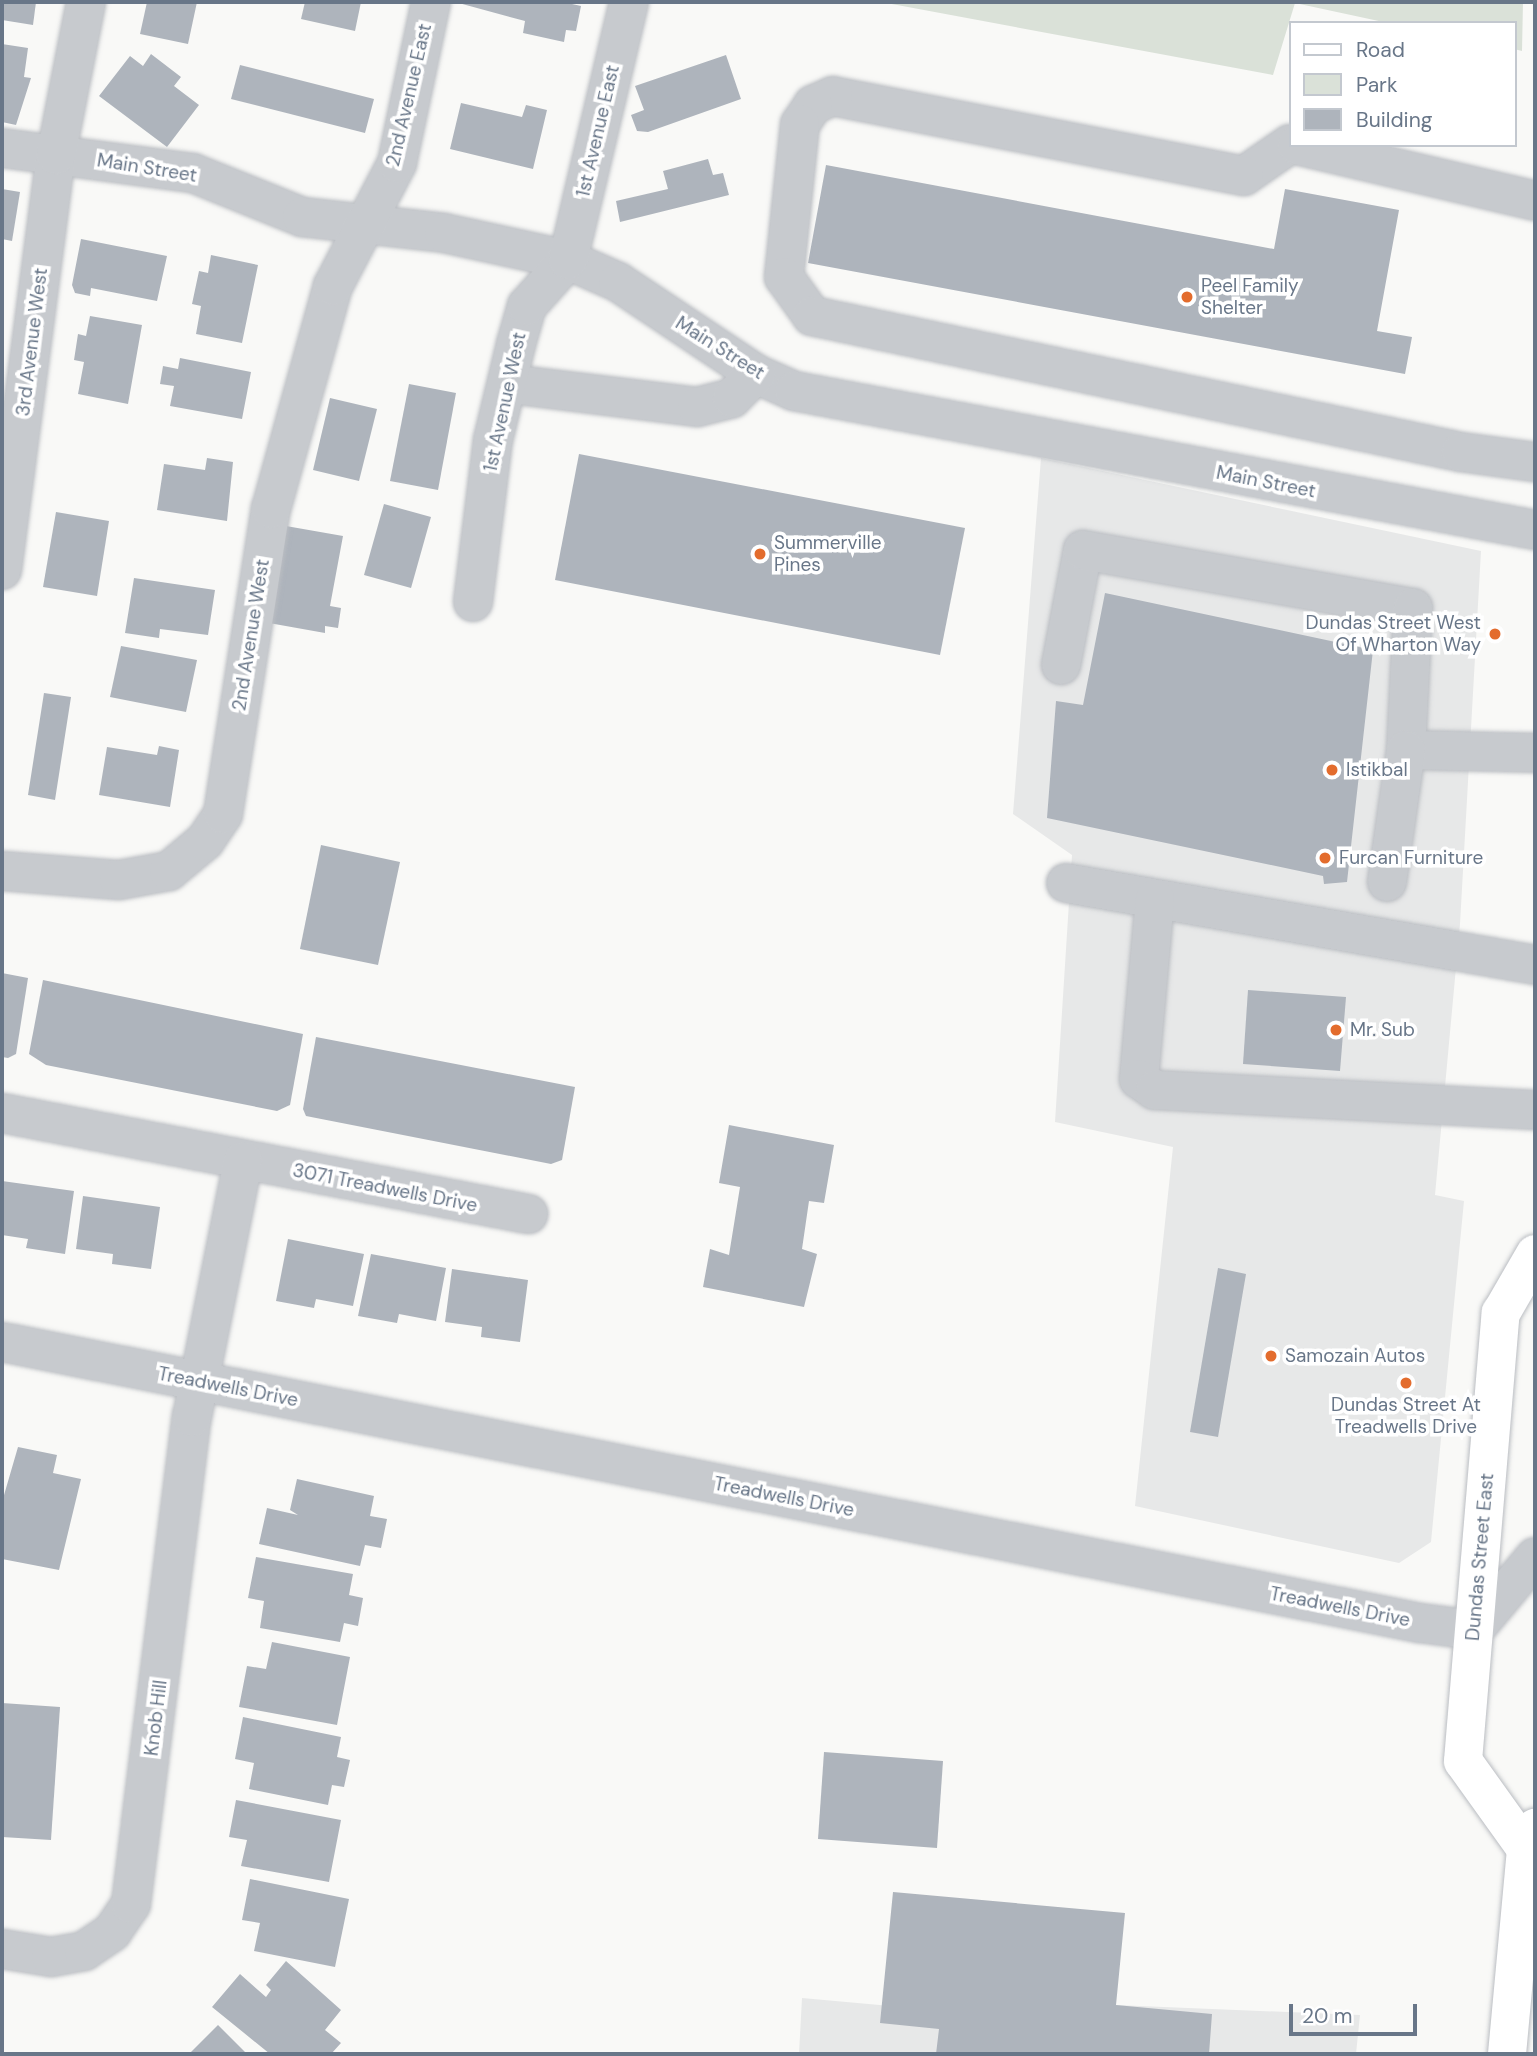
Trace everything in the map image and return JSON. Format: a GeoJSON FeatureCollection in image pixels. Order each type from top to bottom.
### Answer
{"type":"FeatureCollection","features":[{"type":"Feature","properties":{"kind":"main road","name":"Dundas Street East"},"geometry":{"type":"LineString","coordinates":[[1507,2054],[1531,1838],[1463,1761],[1501,1313],[1535,1254]]}},
{"type":"Feature","properties":{"kind":"street","name":"3rd Avenue West"},"geometry":{"type":"LineString","coordinates":[[2,570],[56,155],[86,2]]}},
{"type":"Feature","properties":{"kind":"street","name":"2nd Avenue East"},"geometry":{"type":"LineString","coordinates":[[364,224],[397,163],[431,2]]}},
{"type":"Feature","properties":{"kind":"street","name":"1st Avenue East"},"geometry":{"type":"LineString","coordinates":[[568,260],[629,2]]}},
{"type":"Feature","properties":{"kind":"street"},"geometry":{"type":"LineString","coordinates":[[1288,145],[1244,176],[844,96],[822,99],[800,124],[784,277],[812,316],[1461,452],[1535,462]]}},
{"type":"Feature","properties":{"kind":"street"},"geometry":{"type":"LineString","coordinates":[[1306,147],[1535,201]]}},
{"type":"Feature","properties":{"kind":"street","name":"Main Street"},"geometry":{"type":"LineString","coordinates":[[2,148],[194,173],[302,217],[444,233],[568,260],[618,282],[757,374],[794,391],[1535,530]]}},
{"type":"Feature","properties":{"kind":"street","name":"2nd Avenue West"},"geometry":{"type":"LineString","coordinates":[[2,871],[119,880],[169,871],[205,841],[223,814],[271,509],[333,286],[364,224]]}},
{"type":"Feature","properties":{"kind":"street","name":"1st Avenue West"},"geometry":{"type":"LineString","coordinates":[[473,602],[493,440],[510,384],[527,306],[568,260]]}},
{"type":"Feature","properties":{"kind":"street"},"geometry":{"type":"LineString","coordinates":[[510,384],[698,407],[732,398],[757,374]]}},
{"type":"Feature","properties":{"kind":"street"},"geometry":{"type":"LineString","coordinates":[[1061,665],[1083,550],[1413,608],[1406,750],[1387,882]]}},
{"type":"Feature","properties":{"kind":"street"},"geometry":{"type":"LineString","coordinates":[[1406,750],[1535,753]]}},
{"type":"Feature","properties":{"kind":"street"},"geometry":{"type":"LineString","coordinates":[[1066,883],[1535,965]]}},
{"type":"Feature","properties":{"kind":"street"},"geometry":{"type":"LineString","coordinates":[[1155,899],[1139,1079],[1155,1090],[1535,1110]]}},
{"type":"Feature","properties":{"kind":"street","name":"3071 Treadwells Drive"},"geometry":{"type":"LineString","coordinates":[[2,1113],[528,1214]]}},
{"type":"Feature","properties":{"kind":"street"},"geometry":{"type":"LineString","coordinates":[[198,1381],[243,1161]]}},
{"type":"Feature","properties":{"kind":"street","name":"Treadwells Drive"},"geometry":{"type":"LineString","coordinates":[[2,1342],[1474,1630]]}},
{"type":"Feature","properties":{"kind":"street","name":"Knob Hill"},"geometry":{"type":"LineString","coordinates":[[2,1950],[51,1957],[84,1951],[112,1932],[131,1904],[198,1381]]}},
{"type":"Feature","properties":{"kind":"street"},"geometry":{"type":"LineString","coordinates":[[1474,1630],[1535,1557]]}},
{"type":"Feature","properties":{"kind":"shaded area"},"geometry":{"type":"Polygon","coordinates":[[[1041,458],[1481,551],[1460,924],[1435,1195],[1464,1201],[1431,1542],[1399,1563],[1135,1506],[1173,1147],[1055,1122],[1072,855],[1013,814],[1041,458]]]}},
{"type":"Feature","properties":{"kind":"shaded area"},"geometry":{"type":"Polygon","coordinates":[[[802,1998],[1147,2029],[1116,2005],[1360,2015],[1356,2054],[799,2054],[802,1998]]]}},
{"type":"Feature","properties":{"kind":"green space"},"geometry":{"type":"Polygon","coordinates":[[[881,2],[1523,2],[1522,51],[1516,50],[1516,21],[1379,21],[1295,3],[1273,75],[881,2]]]}},
{"type":"Feature","properties":{"kind":"building"},"geometry":{"type":"Polygon","coordinates":[[[2,2],[36,2],[33,25],[2,20],[2,2]]]}},
{"type":"Feature","properties":{"kind":"building"},"geometry":{"type":"Polygon","coordinates":[[[147,2],[197,2],[188,44],[140,34],[147,2]]]}},
{"type":"Feature","properties":{"kind":"building"},"geometry":{"type":"Polygon","coordinates":[[[305,2],[361,2],[355,31],[301,19],[305,2]]]}},
{"type":"Feature","properties":{"kind":"building"},"geometry":{"type":"Polygon","coordinates":[[[455,2],[563,2],[581,6],[576,31],[566,30],[564,42],[523,33],[525,21],[455,2]]]}},
{"type":"Feature","properties":{"kind":"building"},"geometry":{"type":"Polygon","coordinates":[[[2,44],[28,48],[24,77],[31,78],[16,125],[2,122],[2,44]]]}},
{"type":"Feature","properties":{"kind":"building"},"geometry":{"type":"Polygon","coordinates":[[[151,54],[181,77],[174,86],[199,105],[167,147],[99,96],[130,56],[143,66],[151,54]]]}},
{"type":"Feature","properties":{"kind":"building"},"geometry":{"type":"Polygon","coordinates":[[[726,55],[741,99],[648,132],[637,131],[631,115],[644,110],[635,86],[726,55]]]}},
{"type":"Feature","properties":{"kind":"building"},"geometry":{"type":"Polygon","coordinates":[[[240,65],[374,99],[365,133],[231,99],[240,65]]]}},
{"type":"Feature","properties":{"kind":"building"},"geometry":{"type":"Polygon","coordinates":[[[461,103],[522,117],[526,105],[547,110],[533,169],[450,149],[461,103]]]}},
{"type":"Feature","properties":{"kind":"building"},"geometry":{"type":"Polygon","coordinates":[[[708,159],[713,175],[723,173],[729,195],[620,222],[616,201],[668,189],[663,171],[708,159]]]}},
{"type":"Feature","properties":{"kind":"building","name":"Peel Family Shelter"},"geometry":{"type":"Polygon","coordinates":[[[826,165],[1274,249],[1285,189],[1399,210],[1377,331],[1412,337],[1405,374],[808,263],[826,165]]]}},
{"type":"Feature","properties":{"kind":"building"},"geometry":{"type":"Polygon","coordinates":[[[2,189],[20,192],[12,241],[2,239],[2,189]]]}},
{"type":"Feature","properties":{"kind":"building"},"geometry":{"type":"Polygon","coordinates":[[[81,239],[167,256],[157,301],[91,288],[90,296],[75,293],[72,285],[81,239]]]}},
{"type":"Feature","properties":{"kind":"building"},"geometry":{"type":"Polygon","coordinates":[[[211,255],[258,265],[242,343],[196,334],[201,306],[192,304],[199,271],[208,273],[211,255]]]}},
{"type":"Feature","properties":{"kind":"building"},"geometry":{"type":"Polygon","coordinates":[[[90,316],[142,325],[128,404],[78,394],[84,362],[74,360],[78,334],[86,336],[90,316]]]}},
{"type":"Feature","properties":{"kind":"building"},"geometry":{"type":"Polygon","coordinates":[[[180,358],[251,372],[242,419],[170,406],[174,386],[160,384],[163,366],[178,369],[180,358]]]}},
{"type":"Feature","properties":{"kind":"building"},"geometry":{"type":"Polygon","coordinates":[[[409,384],[456,393],[438,490],[390,481],[409,384]]]}},
{"type":"Feature","properties":{"kind":"building"},"geometry":{"type":"Polygon","coordinates":[[[330,398],[377,409],[359,481],[313,470],[330,398]]]}},
{"type":"Feature","properties":{"kind":"building","name":"Summerville Pines"},"geometry":{"type":"Polygon","coordinates":[[[579,454],[965,528],[940,655],[555,580],[579,454]]]}},
{"type":"Feature","properties":{"kind":"building"},"geometry":{"type":"Polygon","coordinates":[[[207,458],[233,462],[227,521],[157,510],[164,464],[205,470],[207,458]]]}},
{"type":"Feature","properties":{"kind":"building"},"geometry":{"type":"Polygon","coordinates":[[[384,504],[431,517],[411,588],[364,575],[384,504]]]}},
{"type":"Feature","properties":{"kind":"building"},"geometry":{"type":"Polygon","coordinates":[[[56,512],[109,521],[97,596],[43,587],[56,512]]]}},
{"type":"Feature","properties":{"kind":"building"},"geometry":{"type":"Polygon","coordinates":[[[286,526],[343,536],[330,606],[341,608],[338,628],[325,626],[325,633],[269,623],[286,526]]]}},
{"type":"Feature","properties":{"kind":"building"},"geometry":{"type":"Polygon","coordinates":[[[134,578],[215,590],[208,635],[160,629],[159,638],[125,633],[134,578]]]}},
{"type":"Feature","properties":{"kind":"building"},"geometry":{"type":"Polygon","coordinates":[[[1105,593],[1373,650],[1347,882],[1324,884],[1323,876],[1047,818],[1056,701],[1083,705],[1105,593]]]}},
{"type":"Feature","properties":{"kind":"building"},"geometry":{"type":"Polygon","coordinates":[[[121,646],[197,660],[186,712],[110,697],[121,646]]]}},
{"type":"Feature","properties":{"kind":"building"},"geometry":{"type":"Polygon","coordinates":[[[44,693],[71,697],[55,800],[28,795],[44,693]]]}},
{"type":"Feature","properties":{"kind":"building"},"geometry":{"type":"Polygon","coordinates":[[[159,746],[179,750],[170,807],[99,795],[107,747],[157,755],[159,746]]]}},
{"type":"Feature","properties":{"kind":"building"},"geometry":{"type":"Polygon","coordinates":[[[321,845],[400,862],[378,965],[300,949],[321,845]]]}},
{"type":"Feature","properties":{"kind":"building"},"geometry":{"type":"Polygon","coordinates":[[[2,973],[28,978],[16,1054],[8,1058],[2,1057],[2,973]]]}},
{"type":"Feature","properties":{"kind":"building"},"geometry":{"type":"Polygon","coordinates":[[[43,980],[303,1034],[290,1105],[277,1111],[46,1065],[29,1054],[43,980]]]}},
{"type":"Feature","properties":{"kind":"building"},"geometry":{"type":"Polygon","coordinates":[[[1248,990],[1346,997],[1340,1071],[1243,1064],[1248,990]]]}},
{"type":"Feature","properties":{"kind":"building"},"geometry":{"type":"Polygon","coordinates":[[[316,1037],[575,1087],[562,1160],[551,1164],[306,1116],[303,1109],[316,1037]]]}},
{"type":"Feature","properties":{"kind":"building"},"geometry":{"type":"Polygon","coordinates":[[[729,1125],[834,1145],[824,1203],[809,1201],[802,1249],[817,1254],[804,1307],[703,1287],[710,1249],[729,1255],[740,1187],[719,1183],[729,1125]]]}},
{"type":"Feature","properties":{"kind":"building"},"geometry":{"type":"Polygon","coordinates":[[[2,1181],[74,1191],[65,1254],[26,1248],[28,1239],[2,1235],[2,1181]]]}},
{"type":"Feature","properties":{"kind":"building"},"geometry":{"type":"Polygon","coordinates":[[[83,1196],[160,1207],[151,1269],[112,1264],[113,1254],[76,1249],[83,1196]]]}},
{"type":"Feature","properties":{"kind":"building"},"geometry":{"type":"Polygon","coordinates":[[[288,1239],[364,1254],[353,1306],[316,1299],[314,1308],[276,1301],[288,1239]]]}},
{"type":"Feature","properties":{"kind":"building"},"geometry":{"type":"Polygon","coordinates":[[[371,1254],[446,1268],[436,1321],[399,1314],[397,1323],[358,1316],[371,1254]]]}},
{"type":"Feature","properties":{"kind":"building"},"geometry":{"type":"Polygon","coordinates":[[[1218,1268],[1246,1274],[1218,1437],[1190,1432],[1218,1268]]]}},
{"type":"Feature","properties":{"kind":"building"},"geometry":{"type":"Polygon","coordinates":[[[452,1269],[528,1280],[520,1342],[481,1337],[482,1327],[445,1322],[452,1269]]]}},
{"type":"Feature","properties":{"kind":"building"},"geometry":{"type":"Polygon","coordinates":[[[18,1447],[57,1455],[53,1473],[81,1479],[59,1570],[2,1559],[2,1502],[18,1447]]]}},
{"type":"Feature","properties":{"kind":"building"},"geometry":{"type":"Polygon","coordinates":[[[297,1479],[374,1496],[370,1516],[387,1519],[381,1548],[365,1545],[360,1566],[259,1544],[267,1508],[298,1515],[290,1510],[297,1479]]]}},
{"type":"Feature","properties":{"kind":"building"},"geometry":{"type":"Polygon","coordinates":[[[256,1557],[353,1574],[349,1595],[363,1598],[358,1626],[344,1623],[340,1642],[260,1628],[264,1601],[248,1598],[256,1557]]]}},
{"type":"Feature","properties":{"kind":"building"},"geometry":{"type":"Polygon","coordinates":[[[272,1642],[350,1657],[337,1725],[239,1707],[247,1666],[266,1669],[272,1642]]]}},
{"type":"Feature","properties":{"kind":"building"},"geometry":{"type":"Polygon","coordinates":[[[2,1703],[60,1707],[51,1840],[2,1837],[2,1703]]]}},
{"type":"Feature","properties":{"kind":"building"},"geometry":{"type":"Polygon","coordinates":[[[243,1717],[341,1737],[337,1757],[350,1760],[344,1787],[332,1785],[328,1805],[249,1789],[254,1763],[235,1759],[243,1717]]]}},
{"type":"Feature","properties":{"kind":"building"},"geometry":{"type":"Polygon","coordinates":[[[824,1752],[943,1761],[937,1848],[818,1839],[824,1752]]]}},
{"type":"Feature","properties":{"kind":"building"},"geometry":{"type":"Polygon","coordinates":[[[236,1800],[341,1820],[329,1882],[241,1866],[247,1840],[229,1837],[236,1800]]]}},
{"type":"Feature","properties":{"kind":"building"},"geometry":{"type":"Polygon","coordinates":[[[250,1879],[349,1899],[335,1967],[254,1951],[260,1923],[242,1920],[250,1879]]]}},
{"type":"Feature","properties":{"kind":"building"},"geometry":{"type":"Polygon","coordinates":[[[893,1892],[1125,1913],[1116,2005],[1212,2014],[1209,2054],[936,2054],[939,2029],[880,2023],[893,1892]]]}},
{"type":"Feature","properties":{"kind":"building"},"geometry":{"type":"Polygon","coordinates":[[[286,1961],[341,2010],[325,2030],[341,2043],[331,2054],[270,2054],[212,2007],[240,1974],[266,1997],[271,1990],[266,1985],[286,1961]]]}},
{"type":"Feature","properties":{"kind":"building"},"geometry":{"type":"Polygon","coordinates":[[[218,2025],[247,2054],[189,2054],[218,2025]]]}},
{"type":"Feature","properties":{"kind":"place","name":"Peel Family Shelter"},"geometry":{"type":"Point","coordinates":[1187,297]}},
{"type":"Feature","properties":{"kind":"place","name":"Summerville Pines"},"geometry":{"type":"Point","coordinates":[760,554]}},
{"type":"Feature","properties":{"kind":"place","name":"Dundas Street West Of Wharton Way"},"geometry":{"type":"Point","coordinates":[1495,634]}},
{"type":"Feature","properties":{"kind":"place","name":"Istikbal"},"geometry":{"type":"Point","coordinates":[1332,770]}},
{"type":"Feature","properties":{"kind":"place","name":"Furcan Furniture"},"geometry":{"type":"Point","coordinates":[1325,858]}},
{"type":"Feature","properties":{"kind":"place","name":"Mr. Sub"},"geometry":{"type":"Point","coordinates":[1336,1030]}},
{"type":"Feature","properties":{"kind":"place","name":"Samozain Autos"},"geometry":{"type":"Point","coordinates":[1271,1356]}},
{"type":"Feature","properties":{"kind":"place","name":"Dundas Street At Treadwells Drive"},"geometry":{"type":"Point","coordinates":[1406,1383]}}]}
